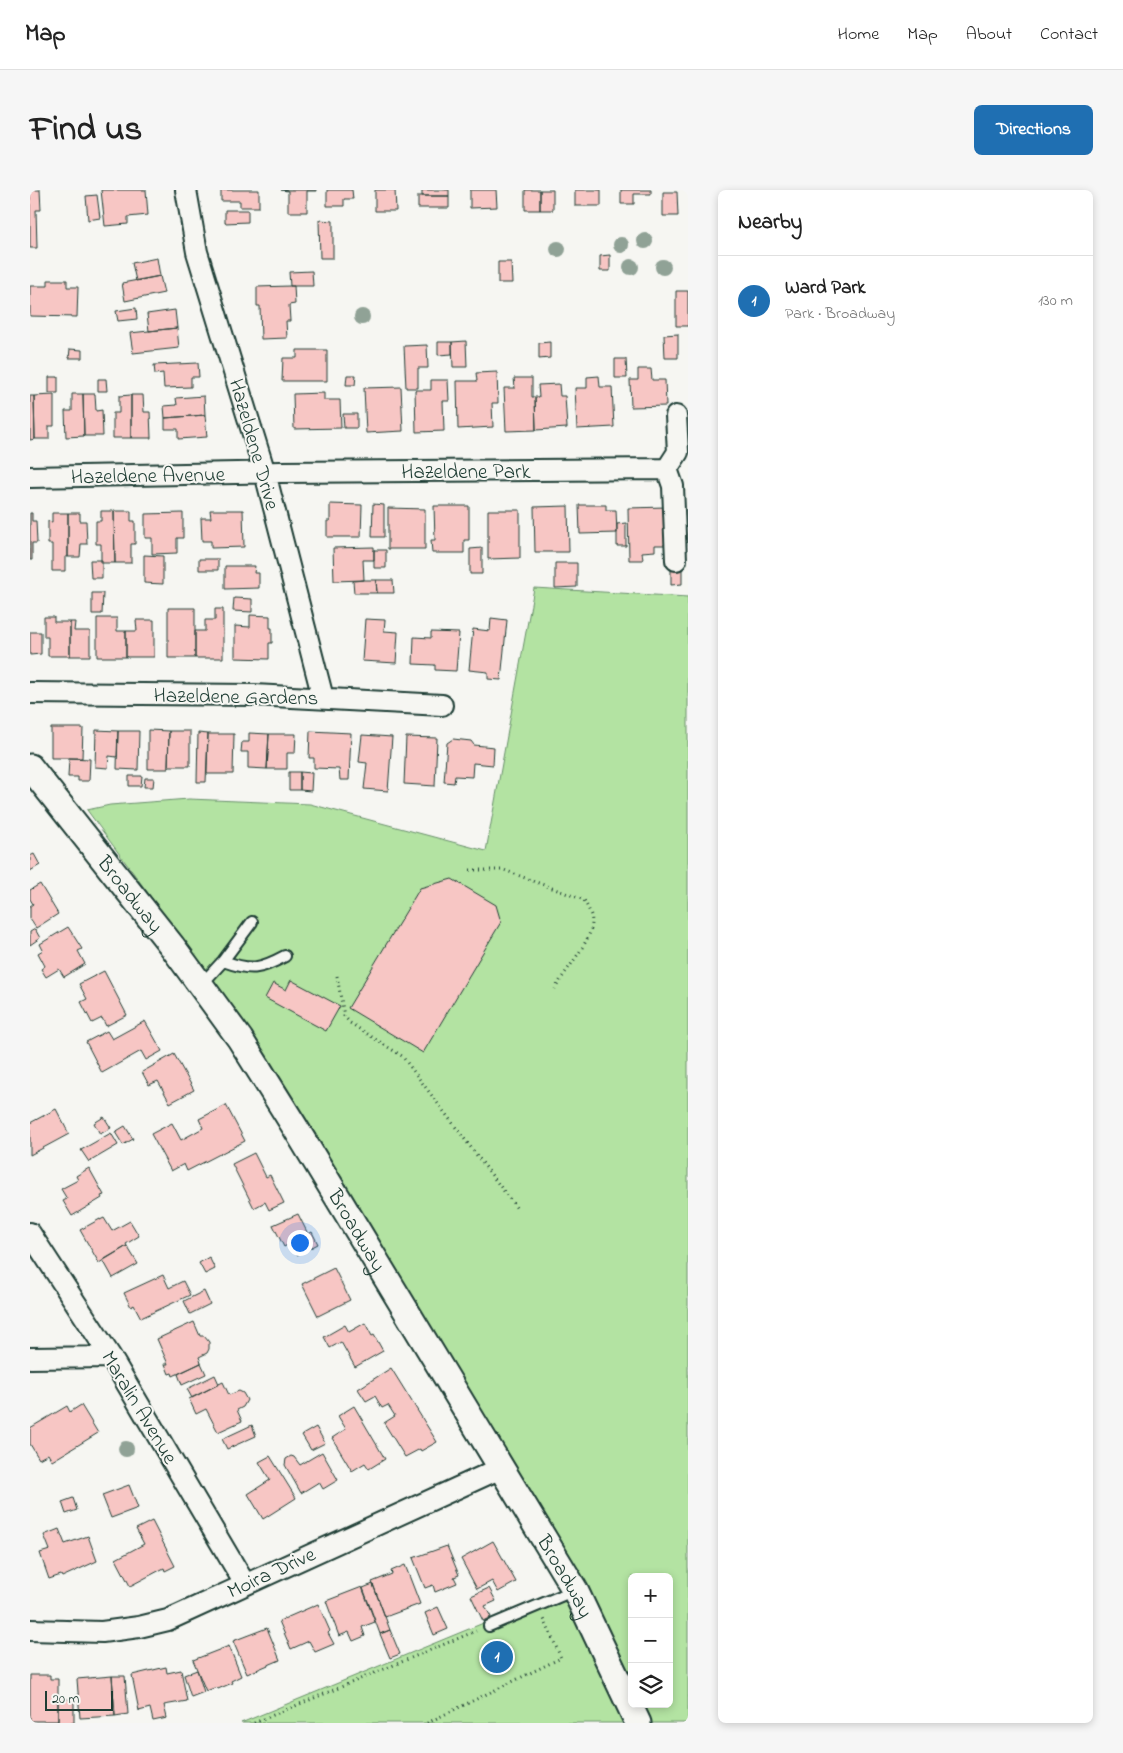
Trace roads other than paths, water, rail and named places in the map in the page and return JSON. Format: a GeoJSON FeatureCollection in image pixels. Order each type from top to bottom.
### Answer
{"type":"FeatureCollection","features":[{"type":"Feature","properties":{"kind":"street","name":"Hazeldene Drive"},"geometry":{"type":"LineString","coordinates":[[186,190],[197,252],[265,473],[323,698]]}},
{"type":"Feature","properties":{"kind":"street"},"geometry":{"type":"LineString","coordinates":[[676,416],[683,452],[667,469],[672,486],[676,560]]}},
{"type":"Feature","properties":{"kind":"street","name":"Hazeldene Park"},"geometry":{"type":"LineString","coordinates":[[265,473],[667,469]]}},
{"type":"Feature","properties":{"kind":"street","name":"Hazeldene Avenue"},"geometry":{"type":"LineString","coordinates":[[30,477],[265,473]]}},
{"type":"Feature","properties":{"kind":"street","name":"Hazeldene Gardens"},"geometry":{"type":"LineString","coordinates":[[30,693],[254,695],[442,705]]}},
{"type":"Feature","properties":{"kind":"street","name":"Broadway"},"geometry":{"type":"LineString","coordinates":[[30,767],[201,985],[240,1039],[575,1590],[638,1723]]}},
{"type":"Feature","properties":{"kind":"street","name":"Maralin Avenue"},"geometry":{"type":"LineString","coordinates":[[30,1233],[111,1357],[245,1584]]}},
{"type":"Feature","properties":{"kind":"street"},"geometry":{"type":"LineString","coordinates":[[30,1358],[111,1357]]}},
{"type":"Feature","properties":{"kind":"street","name":"Moira Drive"},"geometry":{"type":"LineString","coordinates":[[30,1630],[102,1632],[138,1627],[168,1620],[501,1468]]}},
{"type":"Feature","properties":{"kind":"lane"},"geometry":{"type":"LineString","coordinates":[[201,985],[252,922]]}},
{"type":"Feature","properties":{"kind":"lane"},"geometry":{"type":"LineString","coordinates":[[222,961],[243,968],[270,964],[285,956]]}},
{"type":"Feature","properties":{"kind":"lane"},"geometry":{"type":"LineString","coordinates":[[489,1626],[575,1590]]}},
{"type":"Feature","properties":{"kind":"place","name":"Ward Park"},"geometry":{"type":"Point","coordinates":[497,1657]}}]}
